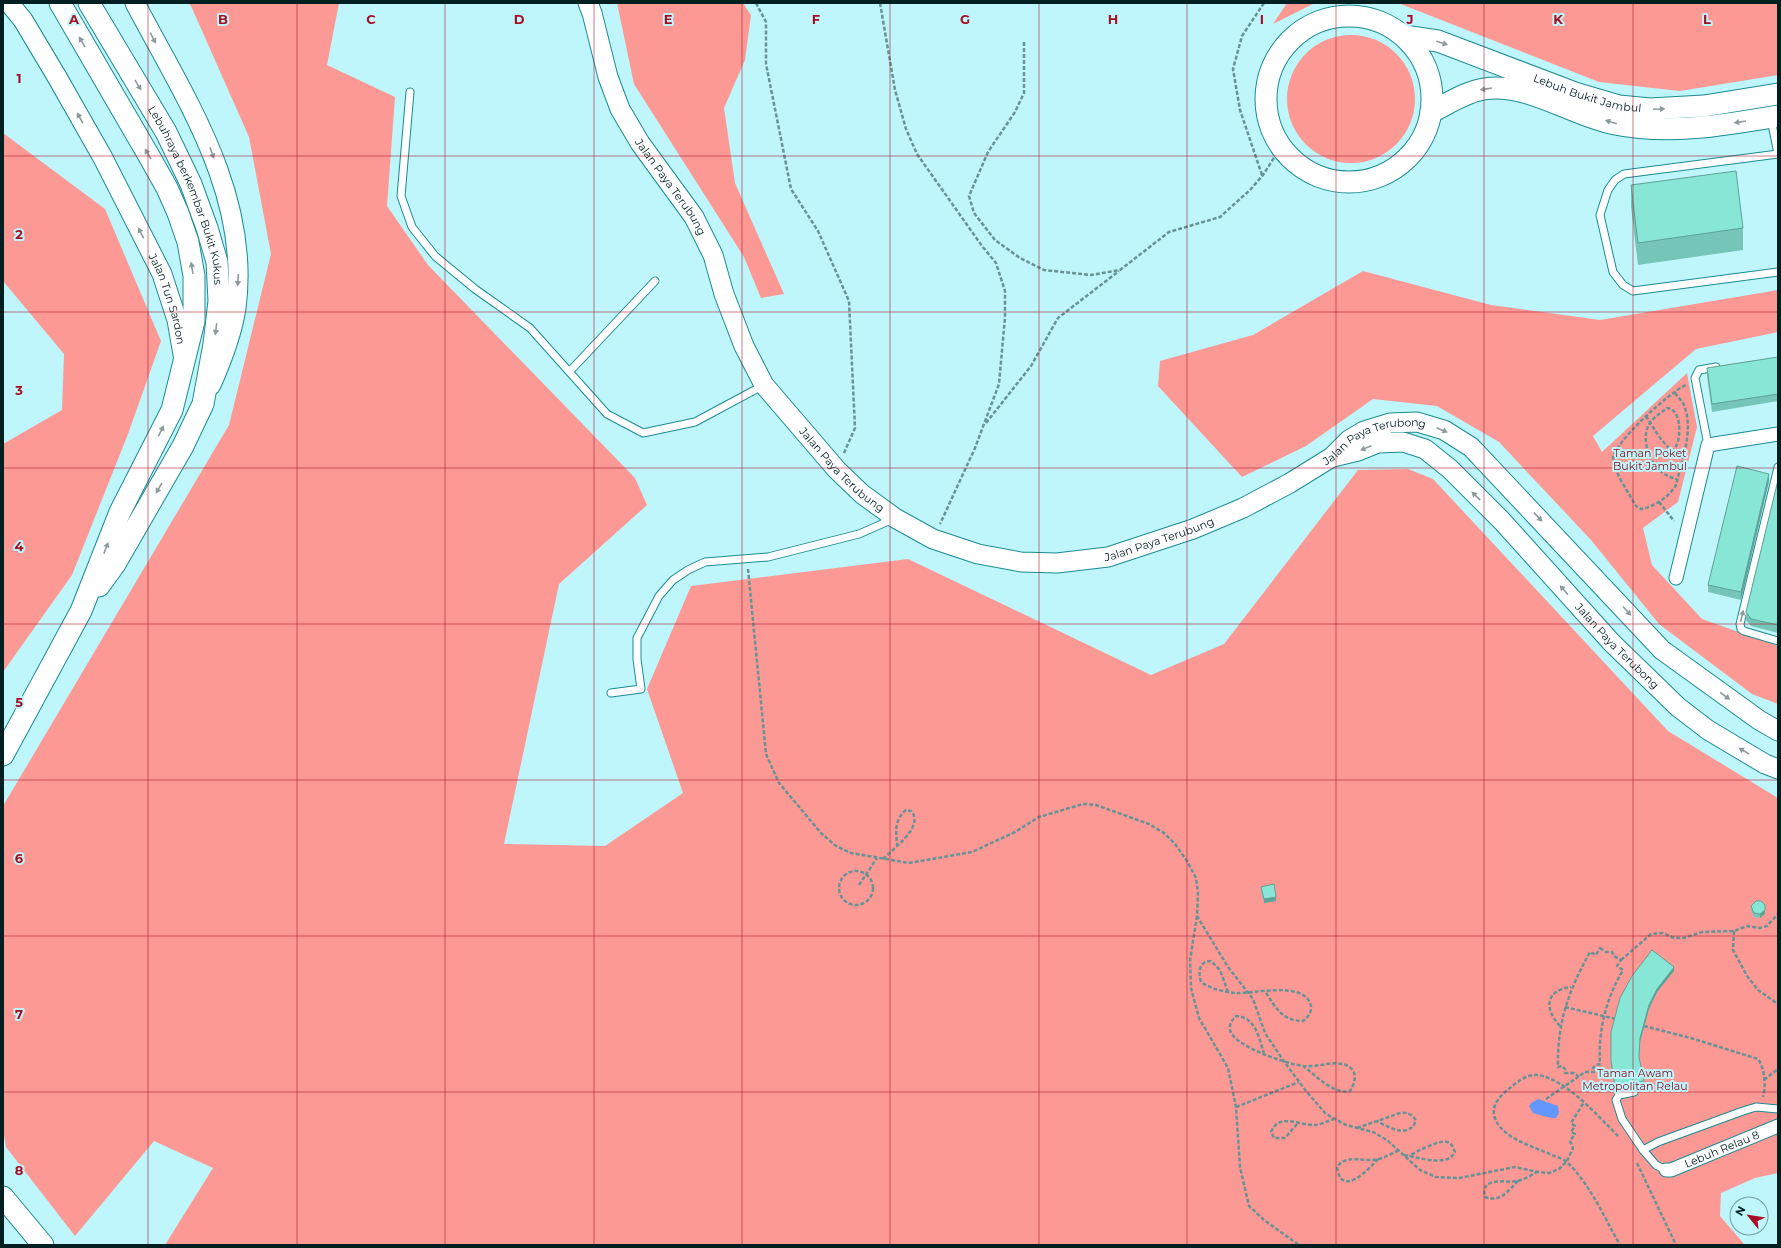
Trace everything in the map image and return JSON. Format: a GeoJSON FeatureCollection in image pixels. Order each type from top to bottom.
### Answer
{"type":"FeatureCollection","features":[{"type":"Feature","properties":{"kind":"main road","name":"Jalan Tun Sardon"},"geometry":{"type":"LineString","coordinates":[[3,755],[81,611],[120,512],[172,410],[185,362],[177,320],[162,274],[103,158],[58,77],[23,20],[9,3]]}},
{"type":"Feature","properties":{"kind":"main road","name":"Lebuhraya berkembar Bukit Kukus"},"geometry":{"type":"LineString","coordinates":[[60,3],[167,188],[188,242],[194,276],[194,321],[185,362]]}},
{"type":"Feature","properties":{"kind":"main road","name":"Lebuhraya berkembar Bukit Kukus"},"geometry":{"type":"LineString","coordinates":[[89,3],[166,132],[191,184],[207,228],[216,262],[219,301],[203,404]]}},
{"type":"Feature","properties":{"kind":"main road","name":"Jalan Tun Sardon"},"geometry":{"type":"LineString","coordinates":[[81,611],[115,564],[183,446],[224,355],[236,308],[238,273],[234,229],[226,191],[209,143],[135,3]]}},
{"type":"Feature","properties":{"kind":"main road","name":"Jalan Paya Terubung"},"geometry":{"type":"LineString","coordinates":[[588,3],[592,13],[608,77],[620,109],[640,143],[694,217],[713,255],[724,294],[744,346],[764,385],[837,470],[862,494],[895,518],[933,539],[978,554],[1021,562],[1057,563],[1108,557],[1193,529],[1243,508],[1290,483],[1332,457]]}},
{"type":"Feature","properties":{"kind":"main road"},"geometry":{"type":"LineString","coordinates":[[1355,16],[1381,22],[1404,36],[1421,58],[1431,84],[1431,112],[1424,136],[1409,156],[1390,172],[1367,181],[1342,183],[1318,177],[1297,165],[1280,147],[1268,123],[1265,96],[1271,70],[1284,47],[1304,29],[1329,18],[1355,16]]}},
{"type":"Feature","properties":{"kind":"main road","name":"Lebuh Bukit Jambul"},"geometry":{"type":"LineString","coordinates":[[1404,36],[1438,41],[1575,93],[1619,106],[1650,109],[1704,106],[1778,94]]}},
{"type":"Feature","properties":{"kind":"main road","name":"Lebuh Bukit Jambul"},"geometry":{"type":"LineString","coordinates":[[1431,112],[1461,97],[1482,90],[1500,88],[1532,95],[1614,124],[1656,129],[1702,128],[1774,116]]}},
{"type":"Feature","properties":{"kind":"main road","name":"Jalan Paya Terubong"},"geometry":{"type":"LineString","coordinates":[[1332,457],[1349,440],[1364,431],[1390,423],[1417,422],[1444,430],[1466,443],[1515,492],[1662,650],[1759,720],[1778,731]]}},
{"type":"Feature","properties":{"kind":"main road","name":"Jalan Paya Terubong"},"geometry":{"type":"LineString","coordinates":[[1332,457],[1358,451],[1378,443],[1404,442],[1425,449],[1450,469],[1502,521],[1612,643],[1678,707],[1708,730],[1765,764],[1778,769]]}},
{"type":"Feature","properties":{"kind":"main road"},"geometry":{"type":"LineString","coordinates":[[3,1196],[43,1245]]}},
{"type":"Feature","properties":{"kind":"street"},"geometry":{"type":"LineString","coordinates":[[1676,578],[1708,445],[1778,434]]}},
{"type":"Feature","properties":{"kind":"street","name":"Lebuh Relau 8"},"geometry":{"type":"LineString","coordinates":[[1666,1170],[1671,1170],[1778,1126]]}},
{"type":"Feature","properties":{"kind":"lane"},"geometry":{"type":"LineString","coordinates":[[410,92],[401,196],[412,227],[434,256],[475,289],[530,328],[607,414],[643,433],[695,422],[764,385]]}},
{"type":"Feature","properties":{"kind":"lane"},"geometry":{"type":"LineString","coordinates":[[1774,116],[1778,154],[1624,174],[1615,180],[1608,190],[1600,215],[1613,272],[1623,285],[1634,291],[1778,272]]}},
{"type":"Feature","properties":{"kind":"lane"},"geometry":{"type":"LineString","coordinates":[[570,371],[655,281]]}},
{"type":"Feature","properties":{"kind":"lane"},"geometry":{"type":"LineString","coordinates":[[1708,445],[1695,378],[1699,370],[1723,366]]}},
{"type":"Feature","properties":{"kind":"lane"},"geometry":{"type":"LineString","coordinates":[[1778,467],[1740,624],[1741,629],[1744,631],[1778,641]]}},
{"type":"Feature","properties":{"kind":"lane"},"geometry":{"type":"LineString","coordinates":[[610,693],[641,689],[637,659],[637,638],[659,596],[673,580],[688,570],[705,562],[748,560],[768,557],[859,534],[895,518]]}},
{"type":"Feature","properties":{"kind":"lane"},"geometry":{"type":"LineString","coordinates":[[1634,1092],[1619,1095],[1616,1100],[1622,1119],[1643,1150],[1656,1165],[1666,1170]]}},
{"type":"Feature","properties":{"kind":"lane"},"geometry":{"type":"LineString","coordinates":[[1643,1150],[1658,1142],[1756,1107],[1778,1109]]}},
{"type":"Feature","properties":{"kind":"path"},"geometry":{"type":"LineString","coordinates":[[756,3],[766,22],[766,64],[791,189],[818,231],[849,300],[855,428],[837,470]]}},
{"type":"Feature","properties":{"kind":"path"},"geometry":{"type":"LineString","coordinates":[[880,3],[894,90],[906,129],[917,154],[982,246],[996,263],[1004,291],[1005,317],[999,384],[975,448],[933,539]]}},
{"type":"Feature","properties":{"kind":"path"},"geometry":{"type":"LineString","coordinates":[[1263,175],[1240,110],[1233,69],[1242,36],[1264,3]]}},
{"type":"Feature","properties":{"kind":"path"},"geometry":{"type":"LineString","coordinates":[[1024,42],[1024,93],[1014,112],[988,152],[976,179],[969,196],[974,213],[995,240],[1020,258],[1044,270],[1091,275],[1120,270]]}},
{"type":"Feature","properties":{"kind":"path"},"geometry":{"type":"LineString","coordinates":[[984,425],[1031,366],[1058,318],[1169,232],[1220,217],[1237,204],[1263,175],[1280,147]]}},
{"type":"Feature","properties":{"kind":"path"},"geometry":{"type":"LineString","coordinates":[[1675,393],[1684,405],[1688,420],[1688,431],[1682,456],[1673,490],[1659,502],[1640,509],[1636,506],[1613,463],[1613,457],[1616,449],[1646,416],[1675,393]]}},
{"type":"Feature","properties":{"kind":"path"},"geometry":{"type":"LineString","coordinates":[[1672,452],[1677,444],[1679,434],[1678,418],[1670,408],[1666,408],[1650,423],[1646,440],[1649,455],[1658,470],[1663,474],[1677,479]]}},
{"type":"Feature","properties":{"kind":"path"},"geometry":{"type":"LineString","coordinates":[[1646,416],[1672,452],[1682,456]]}},
{"type":"Feature","properties":{"kind":"path"},"geometry":{"type":"LineString","coordinates":[[1659,502],[1665,511]]}},
{"type":"Feature","properties":{"kind":"path"},"geometry":{"type":"LineString","coordinates":[[748,560],[766,754],[779,783],[821,833],[836,846],[851,853],[909,863],[972,852],[1015,832],[1039,817],[1083,804],[1096,805],[1149,824],[1164,833],[1176,844],[1196,878],[1198,893],[1197,916],[1190,960],[1191,988],[1199,1018],[1228,1068],[1236,1107],[1240,1166],[1249,1206],[1264,1220],[1299,1245]]}},
{"type":"Feature","properties":{"kind":"path"},"geometry":{"type":"LineString","coordinates":[[882,859],[897,845],[912,830],[916,822],[915,815],[911,811],[906,810],[897,819],[897,845]]}},
{"type":"Feature","properties":{"kind":"path"},"geometry":{"type":"LineString","coordinates":[[859,884],[876,858]]}},
{"type":"Feature","properties":{"kind":"path"},"geometry":{"type":"LineString","coordinates":[[855,871],[866,874],[873,882],[874,888],[870,898],[866,902],[856,905],[845,901],[840,892],[841,880],[850,872],[855,871]]}},
{"type":"Feature","properties":{"kind":"path"},"geometry":{"type":"LineString","coordinates":[[1546,1099],[1584,1072],[1594,1072],[1593,1068],[1600,1064],[1599,1050],[1604,1016],[1613,988],[1623,970],[1617,966],[1621,960],[1652,934],[1663,933],[1674,938],[1684,938],[1702,932],[1734,931],[1747,926],[1754,928],[1767,926],[1778,914]]}},
{"type":"Feature","properties":{"kind":"path"},"geometry":{"type":"LineString","coordinates":[[1197,916],[1228,967],[1253,999],[1265,1033],[1299,1082],[1326,1114],[1346,1125],[1374,1132],[1387,1140],[1420,1170],[1436,1177],[1459,1178],[1515,1167],[1549,1173],[1559,1168],[1566,1161],[1573,1148],[1570,1141],[1575,1134],[1571,1132],[1575,1126],[1571,1123],[1584,1102]]}},
{"type":"Feature","properties":{"kind":"path"},"geometry":{"type":"LineString","coordinates":[[1734,931],[1733,950],[1747,976],[1758,990],[1778,1004]]}},
{"type":"Feature","properties":{"kind":"path"},"geometry":{"type":"LineString","coordinates":[[1578,1077],[1574,1073],[1565,1073],[1565,1069],[1562,1066],[1558,1067],[1560,1026],[1571,987],[1590,952],[1596,955],[1600,948],[1606,952],[1610,952],[1621,960]]}},
{"type":"Feature","properties":{"kind":"path"},"geometry":{"type":"LineString","coordinates":[[1228,992],[1216,965],[1211,961],[1205,961],[1201,965],[1199,975],[1201,982],[1209,987],[1228,992],[1249,993],[1265,991],[1288,990],[1303,995],[1310,1001],[1311,1009],[1308,1017],[1303,1021],[1288,1019],[1281,1014],[1265,991]]}},
{"type":"Feature","properties":{"kind":"path"},"geometry":{"type":"LineString","coordinates":[[1560,1026],[1551,1015],[1549,1002],[1557,991],[1563,988],[1571,987]]}},
{"type":"Feature","properties":{"kind":"path"},"geometry":{"type":"LineString","coordinates":[[1565,1007],[1616,1019]]}},
{"type":"Feature","properties":{"kind":"path"},"geometry":{"type":"LineString","coordinates":[[1264,1054],[1256,1029],[1252,1023],[1242,1016],[1236,1016],[1230,1022],[1230,1029],[1233,1036],[1243,1045],[1264,1054],[1303,1066],[1334,1088],[1343,1092],[1350,1091],[1354,1084],[1355,1076],[1352,1069],[1346,1065],[1336,1064],[1303,1066]]}},
{"type":"Feature","properties":{"kind":"path"},"geometry":{"type":"LineString","coordinates":[[1644,1026],[1694,1039],[1758,1060],[1762,1064],[1764,1093]]}},
{"type":"Feature","properties":{"kind":"path"},"geometry":{"type":"LineString","coordinates":[[1764,1080],[1778,1069]]}},
{"type":"Feature","properties":{"kind":"path"},"geometry":{"type":"LineString","coordinates":[[1620,1245],[1589,1189],[1566,1161],[1514,1138],[1501,1129],[1496,1122],[1494,1112],[1496,1102],[1503,1093],[1518,1081],[1536,1075],[1546,1077],[1584,1102],[1621,1139]]}},
{"type":"Feature","properties":{"kind":"path"},"geometry":{"type":"LineString","coordinates":[[1236,1107],[1299,1082]]}},
{"type":"Feature","properties":{"kind":"path"},"geometry":{"type":"LineString","coordinates":[[1357,1128],[1377,1121],[1406,1112],[1412,1115],[1416,1120],[1415,1125],[1409,1130],[1403,1131],[1392,1129],[1377,1121]]}},
{"type":"Feature","properties":{"kind":"path"},"geometry":{"type":"LineString","coordinates":[[1297,1124],[1285,1138],[1274,1138],[1271,1132],[1274,1126],[1285,1120],[1297,1124],[1316,1125],[1334,1119]]}},
{"type":"Feature","properties":{"kind":"path"},"geometry":{"type":"LineString","coordinates":[[1404,1155],[1409,1156],[1445,1160],[1452,1156],[1455,1152],[1453,1146],[1448,1142],[1442,1142],[1409,1156]]}},
{"type":"Feature","properties":{"kind":"path"},"geometry":{"type":"LineString","coordinates":[[1378,1159],[1363,1175],[1353,1181],[1346,1181],[1341,1178],[1338,1173],[1337,1167],[1347,1160],[1378,1159],[1399,1150]]}},
{"type":"Feature","properties":{"kind":"path"},"geometry":{"type":"LineString","coordinates":[[1636,1159],[1676,1245]]}},
{"type":"Feature","properties":{"kind":"path"},"geometry":{"type":"LineString","coordinates":[[1518,1181],[1491,1182],[1486,1185],[1484,1191],[1485,1196],[1497,1199],[1502,1197],[1518,1181],[1538,1172]]}},
{"type":"Feature","properties":{"kind":"green space","name":"Taman Awam Metropolitan Relau"},"geometry":{"type":"Polygon","coordinates":[[[188,3],[339,3],[327,65],[395,97],[387,206],[428,265],[635,478],[647,505],[559,584],[504,844],[605,846],[683,793],[647,689],[691,586],[908,559],[1151,675],[1224,644],[1358,470],[1408,469],[1433,479],[1668,731],[1778,798],[1778,1173],[1755,1178],[1721,1193],[1720,1216],[1729,1226],[1729,1236],[1737,1236],[1745,1245],[165,1245],[213,1168],[154,1141],[75,1236],[6,1147],[3,1129],[3,806],[229,425],[271,254],[249,137],[191,6],[188,3]]]}},
{"type":"Feature","properties":{"kind":"green space"},"geometry":{"type":"Polygon","coordinates":[[[617,3],[743,3],[751,15],[745,60],[724,108],[735,183],[784,294],[761,298],[744,257],[634,84],[617,3]]]}},
{"type":"Feature","properties":{"kind":"green space"},"geometry":{"type":"Polygon","coordinates":[[[1287,3],[1315,3],[1273,24],[1287,3]]]}},
{"type":"Feature","properties":{"kind":"green space"},"geometry":{"type":"Polygon","coordinates":[[[1398,3],[1778,3],[1778,75],[1680,91],[1599,82],[1398,3]]]}},
{"type":"Feature","properties":{"kind":"green space"},"geometry":{"type":"Polygon","coordinates":[[[1345,35],[1357,35],[1376,39],[1397,53],[1411,74],[1415,99],[1411,124],[1397,145],[1376,159],[1357,163],[1345,163],[1326,159],[1305,145],[1291,124],[1287,105],[1287,93],[1291,74],[1305,53],[1326,39],[1345,35]]]}},
{"type":"Feature","properties":{"kind":"green space"},"geometry":{"type":"Polygon","coordinates":[[[3,133],[105,209],[161,341],[128,434],[72,575],[3,672],[3,444],[62,410],[64,354],[3,281],[3,133]]]}},
{"type":"Feature","properties":{"kind":"green space","name":"Taman Poket Bukit Jambul"},"geometry":{"type":"Polygon","coordinates":[[[1363,271],[1491,305],[1600,320],[1778,290],[1778,332],[1696,349],[1593,436],[1602,452],[1687,373],[1697,427],[1678,502],[1643,528],[1652,565],[1702,619],[1778,646],[1778,704],[1752,694],[1659,624],[1591,540],[1499,442],[1437,406],[1373,399],[1306,446],[1242,477],[1158,386],[1160,361],[1253,335],[1363,271]]]}},
{"type":"Feature","properties":{"kind":"water"},"geometry":{"type":"Polygon","coordinates":[[[1538,1099],[1558,1106],[1559,1113],[1556,1118],[1533,1113],[1529,1106],[1538,1099]]]}},
{"type":"Feature","properties":{"kind":"building"},"geometry":{"type":"Polygon","coordinates":[[[1736,171],[1743,228],[1638,243],[1631,185],[1736,171]]]}},
{"type":"Feature","properties":{"kind":"building"},"geometry":{"type":"Polygon","coordinates":[[[1778,357],[1778,394],[1712,404],[1707,368],[1778,357]]]}},
{"type":"Feature","properties":{"kind":"building"},"geometry":{"type":"Polygon","coordinates":[[[1737,466],[1769,474],[1741,592],[1708,585],[1737,466]]]}},
{"type":"Feature","properties":{"kind":"building"},"geometry":{"type":"Polygon","coordinates":[[[1778,480],[1778,625],[1751,619],[1746,612],[1778,480]]]}},
{"type":"Feature","properties":{"kind":"building"},"geometry":{"type":"Polygon","coordinates":[[[1274,884],[1276,897],[1264,899],[1261,887],[1274,884]]]}},
{"type":"Feature","properties":{"kind":"building"},"geometry":{"type":"Polygon","coordinates":[[[1756,901],[1761,901],[1765,905],[1765,910],[1760,914],[1754,913],[1751,906],[1756,901]]]}},
{"type":"Feature","properties":{"kind":"building"},"geometry":{"type":"Polygon","coordinates":[[[1652,950],[1674,967],[1657,989],[1649,1005],[1640,1038],[1639,1057],[1644,1081],[1615,1086],[1611,1061],[1611,1032],[1620,998],[1632,976],[1652,950]]]}}]}
